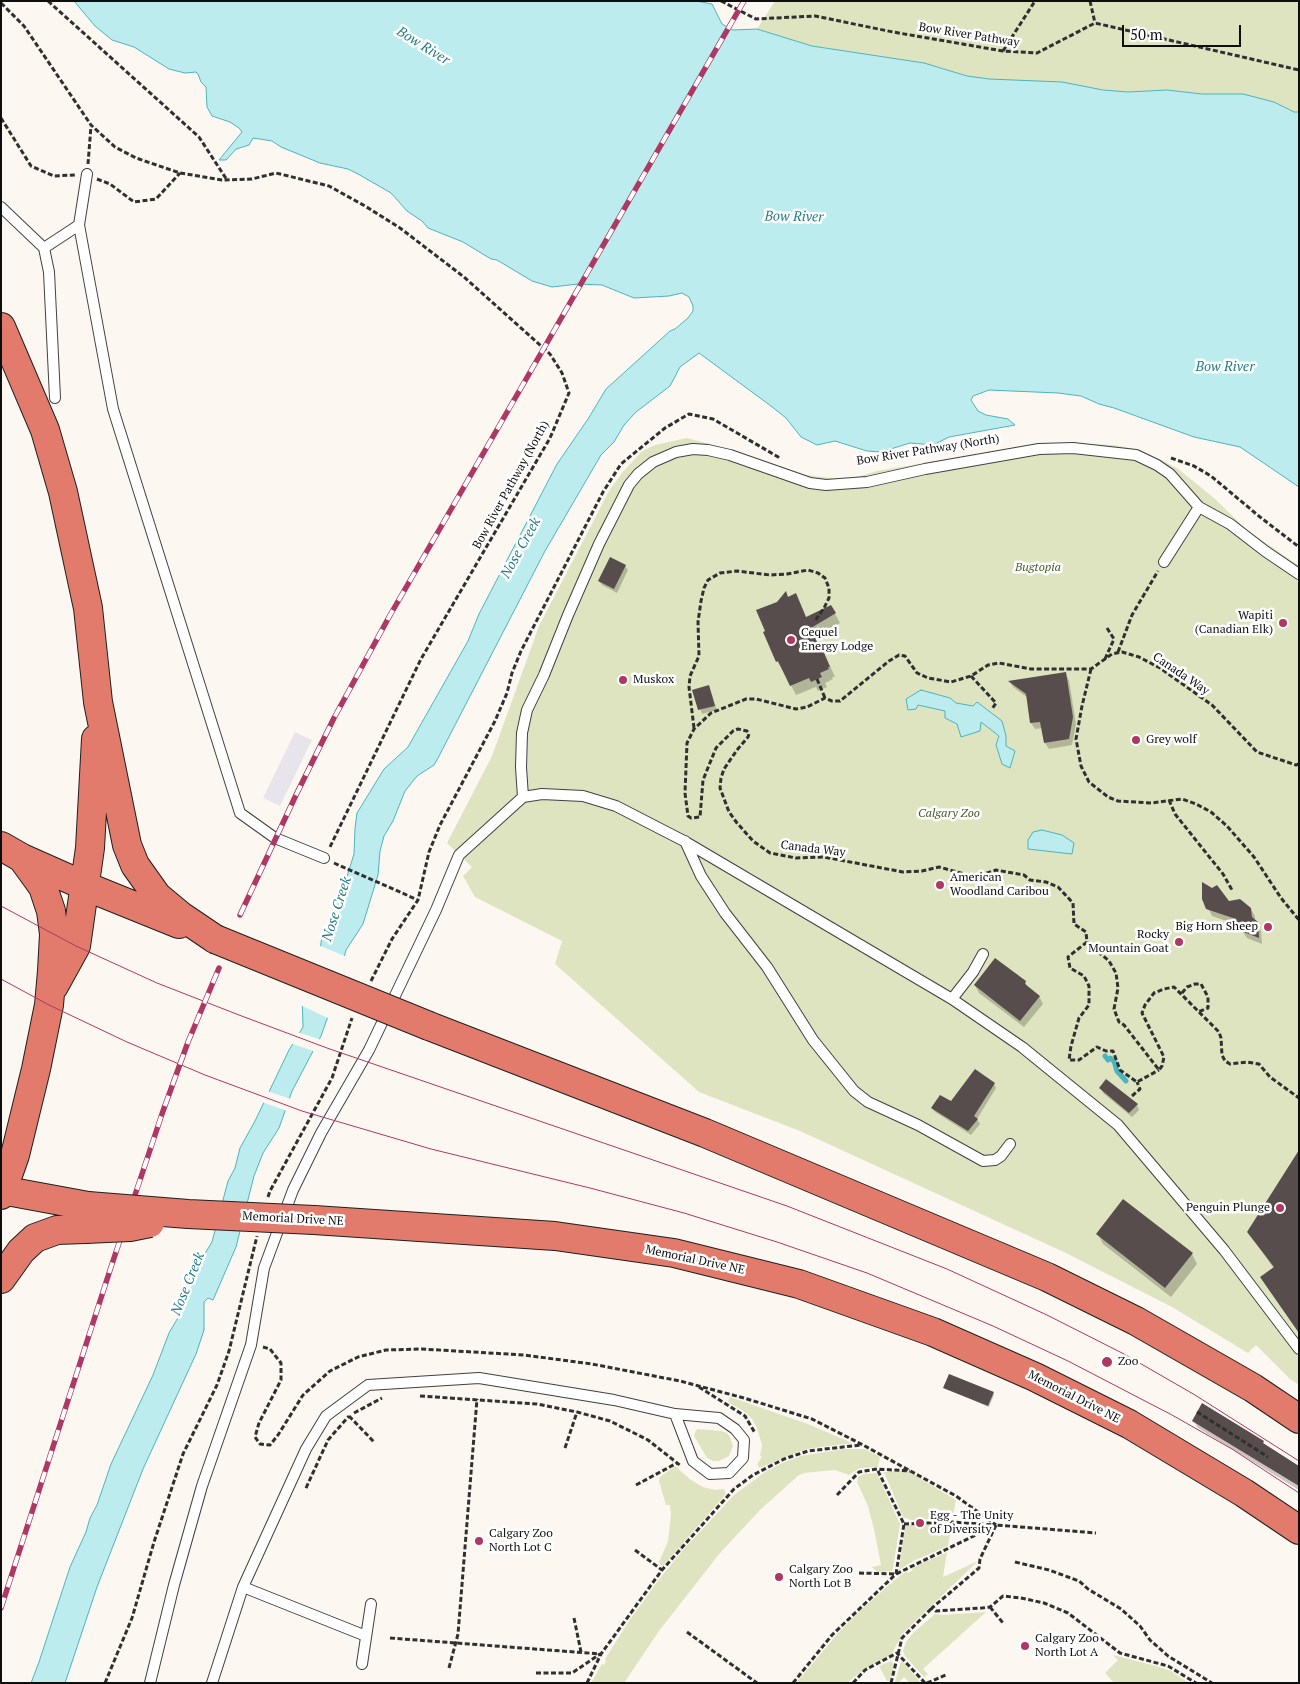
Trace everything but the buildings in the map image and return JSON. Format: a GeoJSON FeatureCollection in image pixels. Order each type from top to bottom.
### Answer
{"type":"FeatureCollection","features":[{"type":"Feature","properties":{"kind":"highway"},"geometry":{"type":"LineString","coordinates":[[1,327],[45,430],[63,492],[88,608],[98,702],[127,845],[135,865],[157,896],[180,916],[215,939]]}},
{"type":"Feature","properties":{"kind":"highway"},"geometry":{"type":"LineString","coordinates":[[50,992],[76,946],[85,886],[92,812],[98,702]]}},
{"type":"Feature","properties":{"kind":"highway"},"geometry":{"type":"LineString","coordinates":[[11,852],[85,886],[429,1026],[705,1134],[1047,1277],[1136,1320],[1252,1388],[1299,1420]]}},
{"type":"Feature","properties":{"kind":"highway"},"geometry":{"type":"LineString","coordinates":[[11,852],[43,887],[51,911],[54,934],[50,992],[12,1131],[2,1192],[87,1218]]}},
{"type":"Feature","properties":{"kind":"highway","name":"Memorial Drive NE"},"geometry":{"type":"LineString","coordinates":[[87,1218],[130,1227],[188,1214],[314,1220],[555,1236],[674,1253],[799,1284],[933,1332],[1035,1377],[1129,1424],[1244,1493],[1296,1529]]}},
{"type":"Feature","properties":{"kind":"highway"},"geometry":{"type":"LineString","coordinates":[[1,1278],[21,1251],[35,1238],[87,1218]]}},
{"type":"Feature","properties":{"kind":"lane"},"geometry":{"type":"LineString","coordinates":[[87,174],[79,225],[113,410],[240,813],[275,838],[324,858]]}},
{"type":"Feature","properties":{"kind":"lane"},"geometry":{"type":"LineString","coordinates":[[1,207],[44,248],[49,272],[54,398]]}},
{"type":"Feature","properties":{"kind":"lane"},"geometry":{"type":"LineString","coordinates":[[44,248],[79,225]]}},
{"type":"Feature","properties":{"kind":"lane"},"geometry":{"type":"LineString","coordinates":[[523,797],[521,767],[522,733],[527,710],[544,675],[599,544],[628,485],[653,462],[676,452],[693,449],[708,450],[730,455],[810,483],[844,485],[1039,449],[1073,448],[1136,455],[1157,465],[1170,474],[1199,507],[1230,524],[1299,574]]}},
{"type":"Feature","properties":{"kind":"lane"},"geometry":{"type":"LineString","coordinates":[[1164,562],[1199,507]]}},
{"type":"Feature","properties":{"kind":"lane"},"geometry":{"type":"LineString","coordinates":[[150,1683],[174,1585],[202,1486],[251,1345],[264,1268],[293,1190],[369,1050],[436,910],[459,854],[523,797],[542,794],[583,796],[616,806],[684,840],[952,1000],[1022,1047],[1118,1125],[1224,1250],[1299,1349]]}},
{"type":"Feature","properties":{"kind":"lane"},"geometry":{"type":"LineString","coordinates":[[684,840],[701,876],[725,913],[766,968],[813,1040],[854,1091],[868,1102],[983,1161],[995,1160],[1001,1156],[1010,1144]]}},
{"type":"Feature","properties":{"kind":"lane"},"geometry":{"type":"LineString","coordinates":[[952,1000],[973,972],[983,954]]}},
{"type":"Feature","properties":{"kind":"lane"},"geometry":{"type":"LineString","coordinates":[[212,1683],[243,1588],[306,1449],[326,1416],[368,1385],[479,1378],[614,1400],[675,1414],[719,1418],[735,1429],[744,1440],[743,1458],[729,1474],[710,1474],[692,1460],[675,1414]]}},
{"type":"Feature","properties":{"kind":"lane"},"geometry":{"type":"LineString","coordinates":[[243,1588],[366,1636]]}},
{"type":"Feature","properties":{"kind":"lane"},"geometry":{"type":"LineString","coordinates":[[362,1664],[371,1604]]}},
{"type":"Feature","properties":{"kind":"path"},"geometry":{"type":"LineString","coordinates":[[48,1],[199,137],[227,180]]}},
{"type":"Feature","properties":{"kind":"path","name":"Bow River Pathway"},"geometry":{"type":"LineString","coordinates":[[722,1],[727,6],[756,20],[815,16],[1003,51],[1037,53],[1095,23]]}},
{"type":"Feature","properties":{"kind":"path"},"geometry":{"type":"LineString","coordinates":[[1003,51],[1035,1]]}},
{"type":"Feature","properties":{"kind":"path"},"geometry":{"type":"LineString","coordinates":[[1090,1],[1095,23],[1299,70]]}},
{"type":"Feature","properties":{"kind":"path","name":"Bow River Pathway (North)"},"geometry":{"type":"LineString","coordinates":[[1,3],[24,26],[91,125],[115,147],[136,158],[180,172],[222,180],[252,179],[276,172],[329,186],[400,228],[464,277],[550,354],[562,373],[568,393],[550,438],[421,659],[324,858]]}},
{"type":"Feature","properties":{"kind":"path"},"geometry":{"type":"LineString","coordinates":[[1,118],[31,166],[54,176],[87,174],[110,184],[134,202],[156,199],[180,172]]}},
{"type":"Feature","properties":{"kind":"path"},"geometry":{"type":"LineString","coordinates":[[87,174],[91,125]]}},
{"type":"Feature","properties":{"kind":"path"},"geometry":{"type":"LineString","coordinates":[[324,858],[418,900],[429,852],[440,824],[495,721],[521,651],[604,492],[621,464],[665,428],[689,414],[713,419],[786,460]]}},
{"type":"Feature","properties":{"kind":"path"},"geometry":{"type":"LineString","coordinates":[[1169,458],[1194,466],[1211,476],[1299,547]]}},
{"type":"Feature","properties":{"kind":"path"},"geometry":{"type":"LineString","coordinates":[[817,679],[825,698],[832,701],[840,701],[899,655],[905,656],[917,673],[928,678],[951,682],[971,676],[988,665],[999,663],[1031,669],[1091,669],[1112,654],[1118,653],[1132,614],[1164,562]]}},
{"type":"Feature","properties":{"kind":"path"},"geometry":{"type":"LineString","coordinates":[[694,728],[689,687],[690,676],[699,656],[698,622],[700,601],[708,580],[720,573],[737,571],[770,575],[808,570],[818,573],[825,578],[830,588],[824,608],[815,621]]}},
{"type":"Feature","properties":{"kind":"path"},"geometry":{"type":"LineString","coordinates":[[1105,659],[1114,639],[1107,628]]}},
{"type":"Feature","properties":{"kind":"path","name":"Canada Way"},"geometry":{"type":"LineString","coordinates":[[1118,653],[1122,652],[1139,657],[1160,668],[1212,705],[1258,752],[1296,765],[1299,764]]}},
{"type":"Feature","properties":{"kind":"path"},"geometry":{"type":"LineString","coordinates":[[1091,669],[1076,739],[1081,766],[1089,782],[1108,797],[1118,801],[1151,803],[1182,799],[1211,812],[1227,826],[1254,857],[1280,898],[1299,920]]}},
{"type":"Feature","properties":{"kind":"path"},"geometry":{"type":"LineString","coordinates":[[971,676],[996,703],[992,709]]}},
{"type":"Feature","properties":{"kind":"path"},"geometry":{"type":"LineString","coordinates":[[694,728],[711,713],[746,699],[756,699],[796,710],[825,698]]}},
{"type":"Feature","properties":{"kind":"path","name":"Canada Way"},"geometry":{"type":"LineString","coordinates":[[694,728],[687,743],[685,766],[686,813],[691,818],[700,817],[702,811],[703,780],[716,748],[733,731],[743,730],[749,734],[748,737],[724,769],[720,788],[729,812],[737,823],[753,841],[770,853],[796,858],[824,857],[903,872],[922,871],[939,867],[975,877],[996,870],[1024,875],[1030,880],[1046,882],[1058,887],[1073,903],[1074,924],[1086,932],[1088,942],[1109,962],[1116,972],[1118,988],[1114,1009],[1119,1022],[1124,1025],[1158,1070]]}},
{"type":"Feature","properties":{"kind":"path"},"geometry":{"type":"LineString","coordinates":[[1169,800],[1175,814],[1223,874],[1232,890]]}},
{"type":"Feature","properties":{"kind":"path"},"geometry":{"type":"LineString","coordinates":[[1088,942],[1068,957],[1070,968],[1084,976],[1090,986],[1089,1005],[1079,1018],[1069,1060],[1079,1060],[1097,1047],[1106,1051],[1113,1051],[1120,1070],[1137,1082],[1140,1089],[1132,1096]]}},
{"type":"Feature","properties":{"kind":"path"},"geometry":{"type":"LineString","coordinates":[[1182,993],[1187,986],[1201,984],[1208,997],[1208,1008],[1198,1012]]}},
{"type":"Feature","properties":{"kind":"path"},"geometry":{"type":"LineString","coordinates":[[1137,1082],[1158,1070],[1162,1066],[1164,1057],[1142,1013],[1145,1005],[1154,993],[1174,987],[1219,1032],[1222,1055],[1225,1061],[1230,1064],[1247,1062],[1259,1064],[1270,1077],[1299,1098]]}},
{"type":"Feature","properties":{"kind":"path"},"geometry":{"type":"LineString","coordinates":[[419,1396],[537,1404],[577,1412],[610,1421],[648,1440],[683,1468]]}},
{"type":"Feature","properties":{"kind":"path"},"geometry":{"type":"LineString","coordinates":[[306,1488],[328,1440],[350,1416],[379,1399],[386,1398]]}},
{"type":"Feature","properties":{"kind":"path"},"geometry":{"type":"LineString","coordinates":[[449,1668],[458,1634],[477,1399]]}},
{"type":"Feature","properties":{"kind":"path"},"geometry":{"type":"LineString","coordinates":[[565,1448],[577,1412]]}},
{"type":"Feature","properties":{"kind":"path"},"geometry":{"type":"LineString","coordinates":[[1197,1412],[1268,1457]]}},
{"type":"Feature","properties":{"kind":"path"},"geometry":{"type":"LineString","coordinates":[[350,1416],[375,1443]]}},
{"type":"Feature","properties":{"kind":"path"},"geometry":{"type":"LineString","coordinates":[[587,1683],[601,1654],[662,1570],[734,1489],[768,1467],[808,1451],[862,1444]]}},
{"type":"Feature","properties":{"kind":"path"},"geometry":{"type":"LineString","coordinates":[[636,1485],[677,1463]]}},
{"type":"Feature","properties":{"kind":"path"},"geometry":{"type":"LineString","coordinates":[[877,1469],[904,1524],[896,1574]]}},
{"type":"Feature","properties":{"kind":"path"},"geometry":{"type":"LineString","coordinates":[[837,1495],[859,1472],[877,1469],[911,1471]]}},
{"type":"Feature","properties":{"kind":"path"},"geometry":{"type":"LineString","coordinates":[[728,1487],[734,1489]]}},
{"type":"Feature","properties":{"kind":"path"},"geometry":{"type":"LineString","coordinates":[[956,1496],[996,1525]]}},
{"type":"Feature","properties":{"kind":"path"},"geometry":{"type":"LineString","coordinates":[[904,1524],[952,1522],[1096,1533]]}},
{"type":"Feature","properties":{"kind":"path"},"geometry":{"type":"LineString","coordinates":[[891,1683],[902,1638],[932,1608],[979,1568],[980,1559],[996,1525]]}},
{"type":"Feature","properties":{"kind":"path"},"geometry":{"type":"LineString","coordinates":[[793,1683],[832,1635],[896,1574],[996,1525]]}},
{"type":"Feature","properties":{"kind":"path"},"geometry":{"type":"LineString","coordinates":[[634,1550],[662,1570]]}},
{"type":"Feature","properties":{"kind":"path"},"geometry":{"type":"LineString","coordinates":[[1015,1562],[1049,1570],[1079,1581],[1097,1595],[1121,1609],[1168,1656],[1212,1683]]}},
{"type":"Feature","properties":{"kind":"path"},"geometry":{"type":"LineString","coordinates":[[859,1573],[896,1574]]}},
{"type":"Feature","properties":{"kind":"path"},"geometry":{"type":"LineString","coordinates":[[932,1608],[936,1611],[990,1607],[1002,1596],[1044,1603],[1068,1613],[1120,1653],[1168,1666],[1196,1683]]}},
{"type":"Feature","properties":{"kind":"path"},"geometry":{"type":"LineString","coordinates":[[990,1607],[1003,1623]]}},
{"type":"Feature","properties":{"kind":"path"},"geometry":{"type":"LineString","coordinates":[[574,1618],[581,1652]]}},
{"type":"Feature","properties":{"kind":"path"},"geometry":{"type":"LineString","coordinates":[[687,1632],[757,1683]]}},
{"type":"Feature","properties":{"kind":"path"},"geometry":{"type":"LineString","coordinates":[[390,1638],[601,1654]]}},
{"type":"Feature","properties":{"kind":"path"},"geometry":{"type":"LineString","coordinates":[[853,1683],[865,1670],[897,1653]]}},
{"type":"Feature","properties":{"kind":"path"},"geometry":{"type":"LineString","coordinates":[[897,1653],[926,1683],[946,1675]]}},
{"type":"Feature","properties":{"kind":"path"},"geometry":{"type":"LineString","coordinates":[[536,1673],[572,1673],[601,1654]]}},
{"type":"Feature","properties":{"kind":"shaded area"},"geometry":{"type":"Polygon","coordinates":[[[295,732],[312,740],[280,806],[263,798],[295,732]]]}},
{"type":"Feature","properties":{"kind":"green space"},"geometry":{"type":"Polygon","coordinates":[[[775,1],[1299,1],[1299,112],[1294,112],[1274,102],[1167,90],[1128,92],[989,79],[967,76],[924,63],[812,46],[757,29],[775,1]]]}},
{"type":"Feature","properties":{"kind":"green space","name":"Calgary Zoo"},"geometry":{"type":"Polygon","coordinates":[[[687,438],[806,475],[830,478],[854,478],[877,471],[1032,445],[1057,443],[1113,445],[1141,450],[1177,468],[1214,498],[1247,530],[1299,566],[1299,1385],[1290,1379],[1256,1345],[1248,1353],[1172,1307],[1066,1253],[800,1131],[699,1092],[555,964],[562,941],[475,897],[463,876],[472,867],[447,843],[492,756],[539,626],[609,491],[622,473],[642,451],[655,445],[687,438]]]}},
{"type":"Feature","properties":{"kind":"green space"},"geometry":{"type":"Polygon","coordinates":[[[730,1397],[808,1424],[852,1443],[806,1449],[759,1468],[757,1464],[762,1457],[760,1456],[762,1445],[757,1428],[745,1412],[728,1402],[730,1397]]]}},
{"type":"Feature","properties":{"kind":"green space"},"geometry":{"type":"Polygon","coordinates":[[[698,1429],[727,1433],[733,1446],[729,1456],[719,1461],[707,1458],[694,1436],[698,1429]]]}},
{"type":"Feature","properties":{"kind":"green space"},"geometry":{"type":"Polygon","coordinates":[[[843,1449],[865,1449],[880,1457],[878,1467],[860,1468],[849,1475],[835,1470],[799,1475],[761,1509],[720,1553],[659,1631],[624,1683],[591,1683],[602,1664],[604,1665],[605,1659],[629,1621],[657,1582],[682,1551],[734,1495],[765,1472],[782,1463],[801,1456],[843,1449]]]}},
{"type":"Feature","properties":{"kind":"green space"},"geometry":{"type":"Polygon","coordinates":[[[675,1466],[691,1480],[703,1487],[715,1490],[724,1489],[726,1494],[662,1567],[659,1562],[668,1541],[671,1515],[670,1505],[666,1505],[659,1481],[660,1477],[675,1466]]]}},
{"type":"Feature","properties":{"kind":"green space"},"geometry":{"type":"Polygon","coordinates":[[[908,1471],[956,1500],[953,1516],[941,1519],[911,1520],[903,1517],[884,1472],[908,1471]]]}},
{"type":"Feature","properties":{"kind":"green space"},"geometry":{"type":"Polygon","coordinates":[[[877,1473],[900,1524],[892,1571],[877,1572],[872,1567],[881,1565],[868,1506],[857,1482],[858,1477],[864,1474],[877,1473]]]}},
{"type":"Feature","properties":{"kind":"green space"},"geometry":{"type":"Polygon","coordinates":[[[952,1523],[948,1546],[913,1561],[899,1570],[906,1525],[952,1523]]]}},
{"type":"Feature","properties":{"kind":"green space"},"geometry":{"type":"Polygon","coordinates":[[[947,1552],[943,1577],[978,1561],[903,1633],[891,1655],[863,1670],[847,1683],[796,1683],[839,1632],[893,1581],[907,1571],[908,1573],[913,1570],[912,1568],[947,1552]]]}},
{"type":"Feature","properties":{"kind":"green space"},"geometry":{"type":"Polygon","coordinates":[[[986,1612],[923,1669],[928,1674],[924,1677],[905,1656],[903,1651],[906,1642],[914,1632],[935,1614],[986,1612]]]}},
{"type":"Feature","properties":{"kind":"green space"},"geometry":{"type":"Polygon","coordinates":[[[1113,1655],[1171,1671],[1189,1683],[1114,1683],[1106,1674],[1118,1660],[1113,1655]]]}},
{"type":"Feature","properties":{"kind":"green space"},"geometry":{"type":"Polygon","coordinates":[[[891,1661],[894,1664],[891,1677],[887,1681],[879,1666],[891,1661]]]}},
{"type":"Feature","properties":{"kind":"green space"},"geometry":{"type":"Polygon","coordinates":[[[901,1661],[921,1683],[910,1683],[904,1677],[898,1683],[895,1682],[901,1661]]]}},
{"type":"Feature","properties":{"kind":"water"},"geometry":{"type":"Polygon","coordinates":[[[74,1],[696,1],[712,4],[722,24],[733,30],[757,29],[812,46],[924,63],[967,76],[989,79],[1062,82],[1103,90],[1128,92],[1167,90],[1202,94],[1243,94],[1274,102],[1294,112],[1299,112],[1299,487],[1240,447],[1194,437],[1081,396],[1058,393],[989,390],[973,396],[971,400],[978,411],[986,415],[1008,419],[1015,425],[949,437],[933,445],[910,443],[881,452],[867,451],[835,441],[817,445],[801,437],[786,418],[699,353],[680,367],[670,386],[636,412],[624,425],[614,442],[601,455],[545,551],[434,765],[417,776],[405,791],[393,821],[384,836],[380,851],[378,875],[363,924],[346,950],[332,1005],[321,1036],[292,1091],[279,1128],[263,1153],[254,1176],[236,1247],[213,1300],[208,1298],[204,1302],[204,1330],[196,1354],[143,1469],[97,1587],[65,1683],[31,1683],[70,1567],[97,1505],[111,1464],[153,1375],[169,1333],[183,1309],[188,1281],[212,1242],[228,1181],[235,1168],[240,1148],[289,1050],[303,1027],[302,996],[320,950],[322,936],[339,902],[354,854],[357,813],[384,769],[408,747],[468,641],[479,614],[557,464],[606,389],[670,331],[688,318],[693,311],[689,297],[682,293],[669,296],[634,298],[602,285],[578,284],[552,287],[532,281],[463,242],[428,228],[422,221],[407,211],[391,193],[358,174],[348,169],[320,163],[281,147],[272,141],[253,138],[249,145],[236,149],[226,160],[219,160],[242,132],[230,122],[212,116],[207,107],[206,87],[201,82],[198,74],[196,72],[185,73],[169,69],[134,47],[112,40],[95,26],[74,1]]]}},
{"type":"Feature","properties":{"kind":"water"},"geometry":{"type":"Polygon","coordinates":[[[921,690],[950,698],[956,703],[973,706],[977,702],[1002,721],[1006,736],[1006,746],[1015,751],[1010,768],[1002,764],[996,745],[999,736],[981,722],[980,731],[961,737],[957,724],[945,718],[945,711],[918,705],[916,709],[908,710],[906,699],[921,690]]]}},
{"type":"Feature","properties":{"kind":"water"},"geometry":{"type":"Polygon","coordinates":[[[1042,830],[1062,835],[1074,843],[1072,854],[1028,849],[1028,840],[1033,832],[1042,830]]]}},
{"type":"Feature","properties":{"kind":"pier"},"geometry":{"type":"Polygon","coordinates":[[[318,945],[347,957],[330,1019],[300,1005],[302,980],[318,945]]]}},
{"type":"Feature","properties":{"kind":"pier"},"geometry":{"type":"Polygon","coordinates":[[[297,1032],[322,1040],[316,1052],[290,1043],[297,1032]]]}},
{"type":"Feature","properties":{"kind":"pier"},"geometry":{"type":"Polygon","coordinates":[[[267,1091],[291,1099],[287,1111],[262,1102],[267,1091]]]}},
{"type":"Feature","properties":{"kind":"waterway"},"geometry":{"type":"LineString","coordinates":[[1105,1056],[1108,1060],[1110,1058],[1114,1061],[1117,1071],[1126,1081]]}},
{"type":"Feature","properties":{"kind":"tram line"},"geometry":{"type":"LineString","coordinates":[[1,906],[76,946],[157,983],[239,1015],[327,1048],[787,1206],[947,1269],[1047,1315],[1124,1354],[1195,1395],[1299,1461]]}},
{"type":"Feature","properties":{"kind":"tram line"},"geometry":{"type":"LineString","coordinates":[[1,979],[49,1005],[127,1042],[205,1075],[302,1111],[431,1149],[684,1213],[867,1273],[993,1326],[1068,1361],[1172,1415],[1232,1449],[1299,1493]]}},
{"type":"Feature","properties":{"kind":"railway"},"geometry":{"type":"LineString","coordinates":[[240,915],[334,718],[389,617],[744,1]]}},
{"type":"Feature","properties":{"kind":"railway"},"geometry":{"type":"LineString","coordinates":[[1,1608],[163,1111],[188,1042],[219,968]]}},
{"type":"Feature","properties":{"kind":"place","name":"Wapiti (Canadian Elk)"},"geometry":{"type":"Point","coordinates":[1283,623]}},
{"type":"Feature","properties":{"kind":"place","name":"Cequel Energy Lodge"},"geometry":{"type":"Point","coordinates":[791,640]}},
{"type":"Feature","properties":{"kind":"place","name":"Muskox"},"geometry":{"type":"Point","coordinates":[623,680]}},
{"type":"Feature","properties":{"kind":"place","name":"Grey wolf"},"geometry":{"type":"Point","coordinates":[1136,740]}},
{"type":"Feature","properties":{"kind":"place","name":"American Woodland Caribou"},"geometry":{"type":"Point","coordinates":[940,885]}},
{"type":"Feature","properties":{"kind":"place","name":"Big Horn Sheep"},"geometry":{"type":"Point","coordinates":[1268,927]}},
{"type":"Feature","properties":{"kind":"place","name":"Rocky Mountain Goat"},"geometry":{"type":"Point","coordinates":[1179,942]}},
{"type":"Feature","properties":{"kind":"place","name":"Penguin Plunge"},"geometry":{"type":"Point","coordinates":[1280,1208]}},
{"type":"Feature","properties":{"kind":"place","name":"Zoo"},"geometry":{"type":"Point","coordinates":[1107,1362]}},
{"type":"Feature","properties":{"kind":"place","name":"Egg - The Unity of Diversity"},"geometry":{"type":"Point","coordinates":[920,1523]}},
{"type":"Feature","properties":{"kind":"place","name":"Calgary Zoo North Lot C"},"geometry":{"type":"Point","coordinates":[479,1541]}},
{"type":"Feature","properties":{"kind":"place","name":"Calgary Zoo North Lot B"},"geometry":{"type":"Point","coordinates":[779,1577]}},
{"type":"Feature","properties":{"kind":"place","name":"Calgary Zoo North Lot A"},"geometry":{"type":"Point","coordinates":[1025,1646]}},
{"type":"Feature","properties":{"kind":"water label","name":"Bow River"},"geometry":{"type":"Point","coordinates":[423,46]}},
{"type":"Feature","properties":{"kind":"water label","name":"Bow River"},"geometry":{"type":"Point","coordinates":[794,217]}},
{"type":"Feature","properties":{"kind":"water label","name":"Bow River"},"geometry":{"type":"Point","coordinates":[1225,367]}},
{"type":"Feature","properties":{"kind":"water label","name":"Nose Creek"},"geometry":{"type":"Point","coordinates":[521,548]}},
{"type":"Feature","properties":{"kind":"water label","name":"Nose Creek"},"geometry":{"type":"Point","coordinates":[337,909]}},
{"type":"Feature","properties":{"kind":"water label","name":"Nose Creek"},"geometry":{"type":"Point","coordinates":[188,1284]}},
{"type":"Feature","properties":{"kind":"park label","name":"Bugtopia"},"geometry":{"type":"Point","coordinates":[1038,568]}}]}
